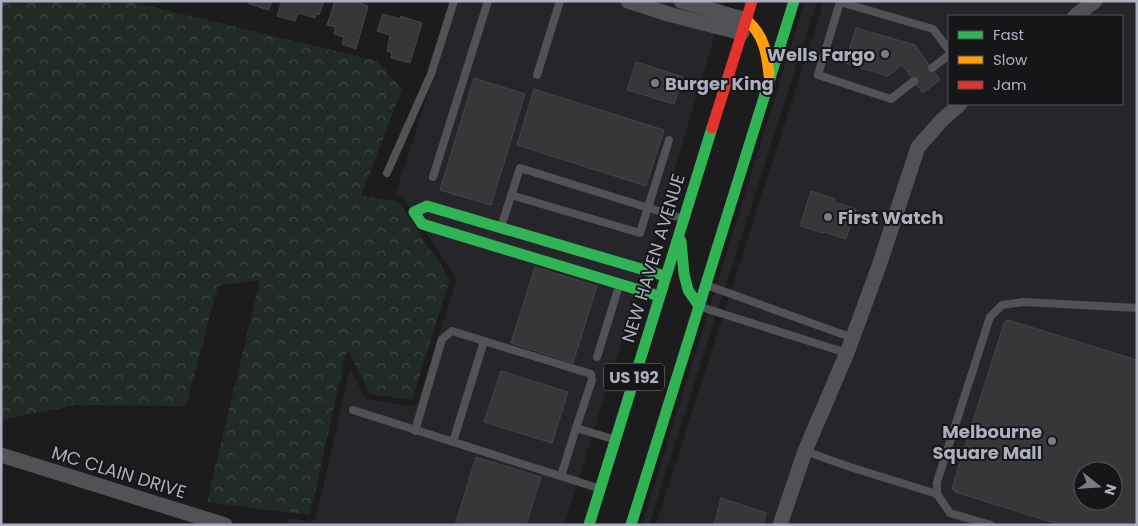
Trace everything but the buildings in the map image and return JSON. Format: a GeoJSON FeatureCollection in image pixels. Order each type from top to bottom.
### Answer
{"type":"FeatureCollection","features":[{"type":"Feature","properties":{"kind":"main road","name":"NEW HAVEN AVENUE"},"geometry":{"type":"LineString","coordinates":[[588,525],[752,1]]}},
{"type":"Feature","properties":{"kind":"main road","name":"US 192"},"geometry":{"type":"LineString","coordinates":[[631,525],[794,1]]}},
{"type":"Feature","properties":{"kind":"main road"},"geometry":{"type":"LineString","coordinates":[[744,27],[756,27],[764,43],[769,82]]}},
{"type":"Feature","properties":{"kind":"main road"},"geometry":{"type":"LineString","coordinates":[[659,296],[422,224],[414,212],[427,206],[665,276],[674,293]]}},
{"type":"Feature","properties":{"kind":"main road"},"geometry":{"type":"LineString","coordinates":[[681,224],[684,274],[688,290],[699,306]]}},
{"type":"Feature","properties":{"kind":"main road"},"geometry":{"type":"LineString","coordinates":[[685,317],[688,341]]}},
{"type":"Feature","properties":{"kind":"street"},"geometry":{"type":"LineString","coordinates":[[628,1],[668,14],[744,27]]}},
{"type":"Feature","properties":{"kind":"street"},"geometry":{"type":"LineString","coordinates":[[681,1],[744,27]]}},
{"type":"Feature","properties":{"kind":"street"},"geometry":{"type":"LineString","coordinates":[[1076,15],[1095,1]]}},
{"type":"Feature","properties":{"kind":"street"},"geometry":{"type":"LineString","coordinates":[[780,525],[805,451],[853,338],[918,147],[942,120],[959,105]]}},
{"type":"Feature","properties":{"kind":"street","name":"MC CLAIN DRIVE"},"geometry":{"type":"LineString","coordinates":[[1,455],[225,525]]}},
{"type":"Feature","properties":{"kind":"lane"},"geometry":{"type":"LineString","coordinates":[[387,174],[431,74],[454,1]]}},
{"type":"Feature","properties":{"kind":"lane"},"geometry":{"type":"LineString","coordinates":[[433,177],[488,1]]}},
{"type":"Feature","properties":{"kind":"lane"},"geometry":{"type":"LineString","coordinates":[[536,75],[560,1]]}},
{"type":"Feature","properties":{"kind":"lane"},"geometry":{"type":"LineString","coordinates":[[914,81],[891,99],[818,75],[840,2],[933,30],[948,49]]}},
{"type":"Feature","properties":{"kind":"lane"},"geometry":{"type":"LineString","coordinates":[[932,68],[948,56]]}},
{"type":"Feature","properties":{"kind":"lane"},"geometry":{"type":"LineString","coordinates":[[511,195],[640,233],[669,140]]}},
{"type":"Feature","properties":{"kind":"lane"},"geometry":{"type":"LineString","coordinates":[[501,228],[520,168],[648,208],[681,224]]}},
{"type":"Feature","properties":{"kind":"lane"},"geometry":{"type":"LineString","coordinates":[[597,357],[625,265]]}},
{"type":"Feature","properties":{"kind":"lane"},"geometry":{"type":"LineString","coordinates":[[706,285],[853,338]]}},
{"type":"Feature","properties":{"kind":"lane"},"geometry":{"type":"LineString","coordinates":[[991,525],[950,513],[937,494],[937,482],[990,317],[1002,305],[1024,302],[1137,308]]}},
{"type":"Feature","properties":{"kind":"lane"},"geometry":{"type":"LineString","coordinates":[[699,306],[847,353]]}},
{"type":"Feature","properties":{"kind":"lane"},"geometry":{"type":"LineString","coordinates":[[415,430],[442,339],[452,331],[591,374],[592,380],[561,476]]}},
{"type":"Feature","properties":{"kind":"lane"},"geometry":{"type":"LineString","coordinates":[[452,442],[484,341]]}},
{"type":"Feature","properties":{"kind":"lane"},"geometry":{"type":"LineString","coordinates":[[353,410],[600,488]]}},
{"type":"Feature","properties":{"kind":"lane"},"geometry":{"type":"LineString","coordinates":[[576,428],[615,440]]}},
{"type":"Feature","properties":{"kind":"lane"},"geometry":{"type":"LineString","coordinates":[[805,451],[850,468],[937,494]]}},
{"type":"Feature","properties":{"kind":"shaded area"},"geometry":{"type":"Polygon","coordinates":[[[458,1],[725,1],[648,258],[564,525],[286,525],[288,518],[314,521],[316,518],[350,368],[367,399],[411,406],[416,405],[418,402],[456,281],[455,276],[404,199],[401,196],[395,195],[458,1]]]}},
{"type":"Feature","properties":{"kind":"shaded area"},"geometry":{"type":"Polygon","coordinates":[[[805,1],[817,1],[649,525],[642,525],[805,1]]]}},
{"type":"Feature","properties":{"kind":"shaded area"},"geometry":{"type":"Polygon","coordinates":[[[824,1],[1137,1],[1137,525],[656,525],[824,1]]]}},
{"type":"Feature","properties":{"kind":"green space"},"geometry":{"type":"Polygon","coordinates":[[[1,1],[128,1],[377,61],[402,89],[361,196],[398,201],[450,279],[412,400],[370,394],[347,349],[310,515],[207,502],[260,280],[218,286],[186,406],[76,405],[1,420],[1,1]]]}},
{"type":"Feature","properties":{"kind":"traffic: fast"},"geometry":{"type":"LineString","coordinates":[[631,525],[794,1]]}},
{"type":"Feature","properties":{"kind":"traffic: fast"},"geometry":{"type":"LineString","coordinates":[[589,525],[712,128]]}},
{"type":"Feature","properties":{"kind":"traffic: fast"},"geometry":{"type":"LineString","coordinates":[[659,296],[422,224],[414,212],[427,206],[665,276]]}},
{"type":"Feature","properties":{"kind":"traffic: fast"},"geometry":{"type":"LineString","coordinates":[[681,241],[684,274],[688,290],[699,306]]}},
{"type":"Feature","properties":{"kind":"traffic: slow"},"geometry":{"type":"LineString","coordinates":[[746,20],[757,32],[764,45],[769,75]]}},
{"type":"Feature","properties":{"kind":"traffic: jam"},"geometry":{"type":"LineString","coordinates":[[712,128],[752,1]]}},
{"type":"Feature","properties":{"kind":"place","name":"Wells Fargo"},"geometry":{"type":"Point","coordinates":[885,54]}},
{"type":"Feature","properties":{"kind":"place","name":"Burger King"},"geometry":{"type":"Point","coordinates":[655,83]}},
{"type":"Feature","properties":{"kind":"place","name":"First Watch"},"geometry":{"type":"Point","coordinates":[828,217]}},
{"type":"Feature","properties":{"kind":"place","name":"Melbourne Square Mall"},"geometry":{"type":"Point","coordinates":[1052,441]}}]}
